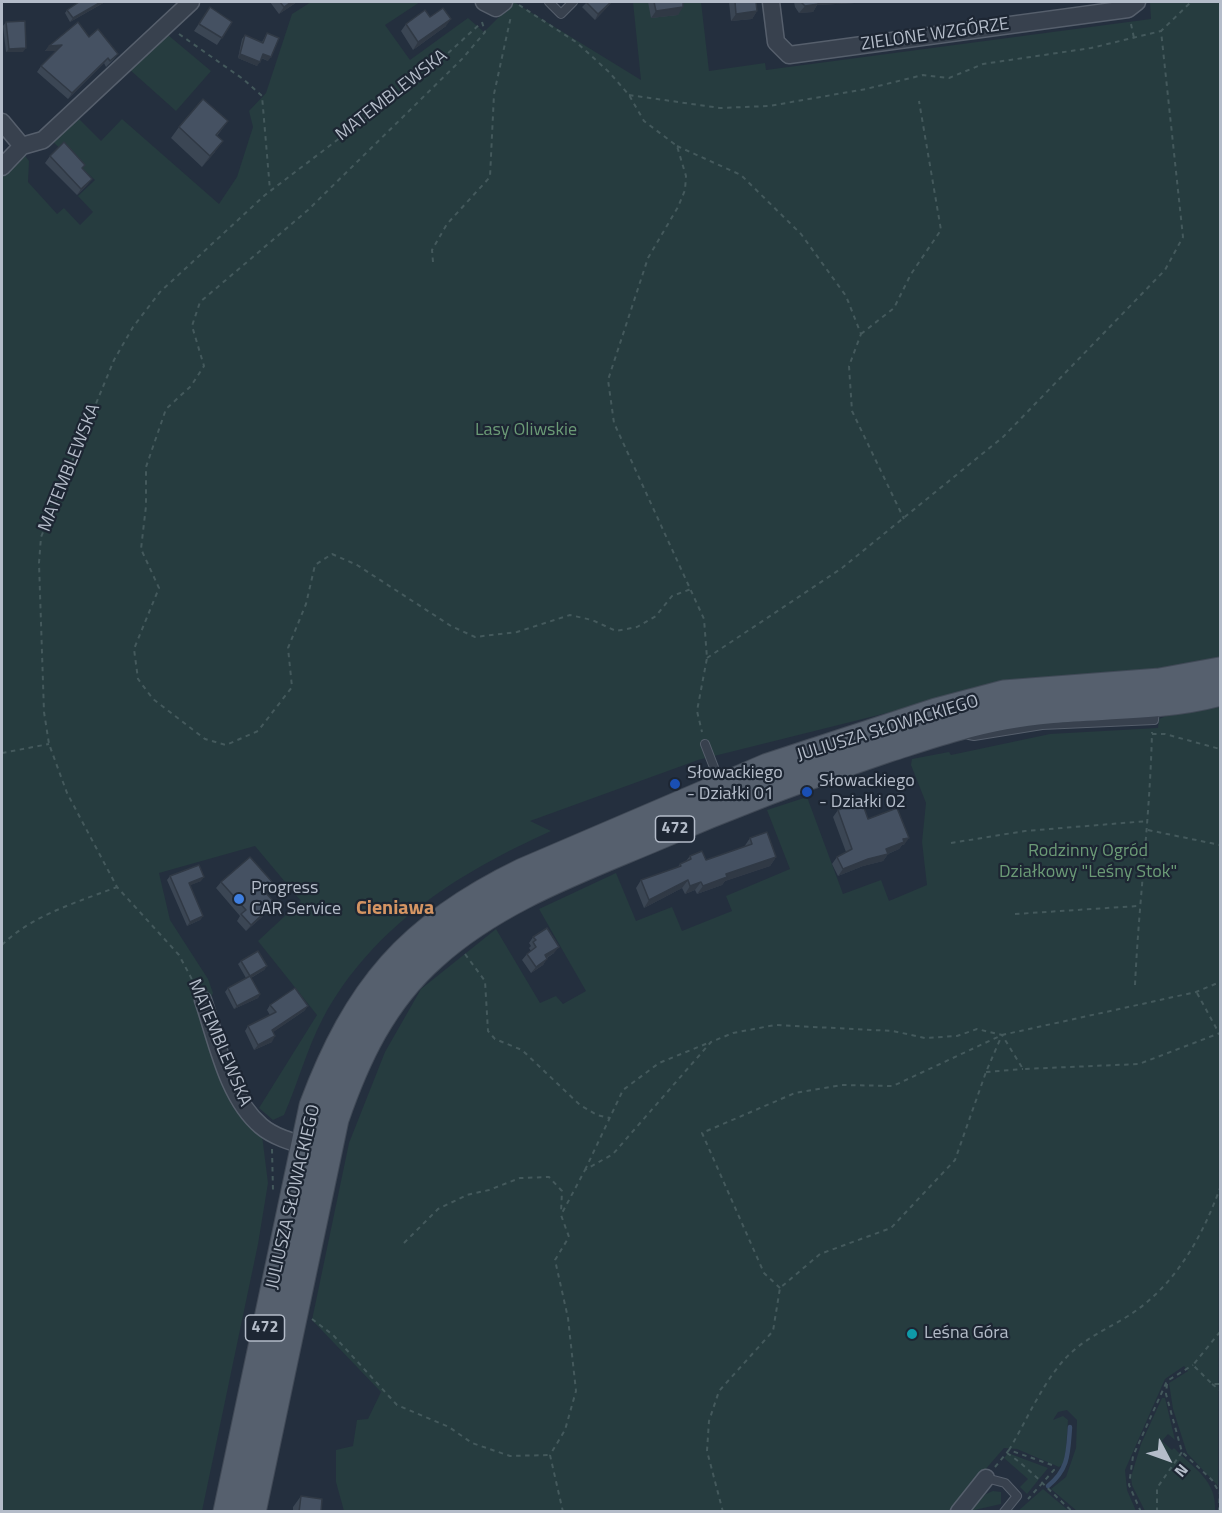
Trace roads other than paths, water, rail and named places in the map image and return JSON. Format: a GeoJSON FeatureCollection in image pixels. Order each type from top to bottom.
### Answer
{"type":"FeatureCollection","features":[{"type":"Feature","properties":{"kind":"main road","name":"JULIUSZA SŁOWACKIEGO"},"geometry":{"type":"LineString","coordinates":[[227,1512],[314,1148],[370,1036],[408,981],[432,956],[489,914],[529,892],[813,751],[936,712],[1004,694],[1160,682],[1221,671]]}},
{"type":"Feature","properties":{"kind":"main road","name":"JULIUSZA SŁOWACKIEGO"},"geometry":{"type":"LineString","coordinates":[[725,796],[832,767],[957,728],[1030,712],[1155,712],[1221,692]]}},
{"type":"Feature","properties":{"kind":"main road","name":"JULIUSZA SŁOWACKIEGO"},"geometry":{"type":"LineString","coordinates":[[252,1512],[314,1148]]}},
{"type":"Feature","properties":{"kind":"street"},"geometry":{"type":"LineString","coordinates":[[2,167],[22,146],[43,140],[191,2]]}},
{"type":"Feature","properties":{"kind":"street","name":"ZIELONE WZGÓRZE"},"geometry":{"type":"LineString","coordinates":[[771,2],[776,42],[789,55],[1128,9],[1137,2]]}},
{"type":"Feature","properties":{"kind":"street"},"geometry":{"type":"LineString","coordinates":[[2,122],[22,146]]}},
{"type":"Feature","properties":{"kind":"street","name":"MATEMBLEWSKA"},"geometry":{"type":"LineString","coordinates":[[203,1000],[231,1080],[245,1109],[261,1127],[314,1148]]}},
{"type":"Feature","properties":{"kind":"street"},"geometry":{"type":"LineString","coordinates":[[959,1512],[986,1478]]}},
{"type":"Feature","properties":{"kind":"lane"},"geometry":{"type":"LineString","coordinates":[[549,2],[561,14],[573,2]]}},
{"type":"Feature","properties":{"kind":"lane"},"geometry":{"type":"LineString","coordinates":[[705,744],[725,796]]}},
{"type":"Feature","properties":{"kind":"lane"},"geometry":{"type":"LineString","coordinates":[[986,1478],[1005,1483],[1017,1496],[1004,1512]]}},
{"type":"Feature","properties":{"kind":"waterway"},"geometry":{"type":"LineString","coordinates":[[1048,1486],[1064,1467],[1068,1453],[1070,1427]]}},
{"type":"Feature","properties":{"kind":"place","name":"Słowackiego - Działki 01"},"geometry":{"type":"Point","coordinates":[675,784]}},
{"type":"Feature","properties":{"kind":"place","name":"Słowackiego - Działki 02"},"geometry":{"type":"Point","coordinates":[807,792]}},
{"type":"Feature","properties":{"kind":"place","name":"Progress CAR Service"},"geometry":{"type":"Point","coordinates":[239,899]}},
{"type":"Feature","properties":{"kind":"place","name":"Leśna Góra"},"geometry":{"type":"Point","coordinates":[912,1334]}},
{"type":"Feature","properties":{"kind":"district","name":"Cieniawa"},"geometry":{"type":"Point","coordinates":[395,909]}},
{"type":"Feature","properties":{"kind":"park label","name":"Lasy Oliwskie"},"geometry":{"type":"Point","coordinates":[526,431]}},
{"type":"Feature","properties":{"kind":"park label","name":"Rodzinny Ogród Działkowy \"Leśny Stok\""},"geometry":{"type":"Point","coordinates":[1088,862]}}]}
